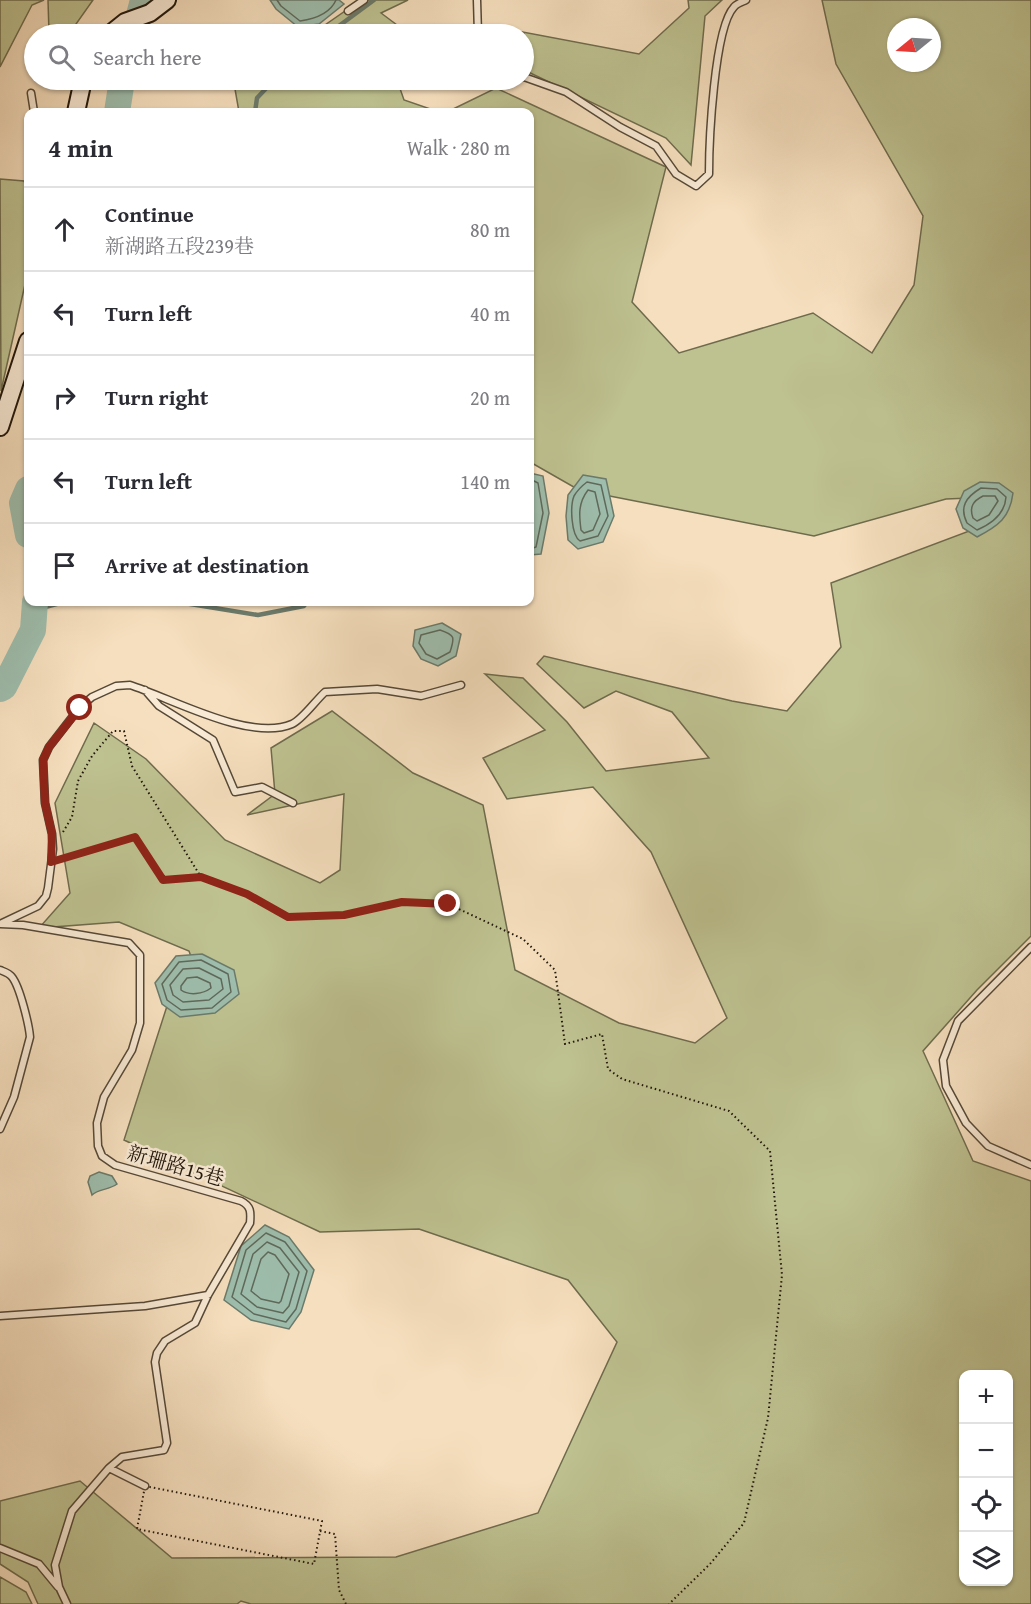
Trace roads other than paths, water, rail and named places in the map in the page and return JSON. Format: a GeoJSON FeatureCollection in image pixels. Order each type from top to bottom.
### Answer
{"type":"FeatureCollection","features":[{"type":"Feature","properties":{"kind":"street"},"geometry":{"type":"LineString","coordinates":[[122,24],[150,12],[168,0]]}},
{"type":"Feature","properties":{"kind":"street"},"geometry":{"type":"LineString","coordinates":[[77,108],[81,90]]}},
{"type":"Feature","properties":{"kind":"street"},"geometry":{"type":"LineString","coordinates":[[0,427],[24,354]]}},
{"type":"Feature","properties":{"kind":"lane"},"geometry":{"type":"LineString","coordinates":[[348,12],[364,0]]}},
{"type":"Feature","properties":{"kind":"lane"},"geometry":{"type":"LineString","coordinates":[[477,0],[478,24]]}},
{"type":"Feature","properties":{"kind":"lane"},"geometry":{"type":"LineString","coordinates":[[534,81],[566,92],[620,127],[656,146],[676,174],[696,186],[709,174],[709,130],[721,36],[733,8],[746,0]]}},
{"type":"Feature","properties":{"kind":"lane"},"geometry":{"type":"LineString","coordinates":[[31,93],[33,108]]}},
{"type":"Feature","properties":{"kind":"lane"},"geometry":{"type":"LineString","coordinates":[[0,924],[38,906],[46,896],[53,849],[45,803],[43,760],[49,747],[80,708],[92,697],[116,686],[130,685],[231,723],[269,730],[294,723],[325,692],[376,689],[421,696],[461,685]]}},
{"type":"Feature","properties":{"kind":"lane"},"geometry":{"type":"LineString","coordinates":[[144,689],[159,706],[213,740],[235,792],[262,787],[293,803]]}},
{"type":"Feature","properties":{"kind":"lane","name":"新珊路15巷"},"geometry":{"type":"LineString","coordinates":[[0,924],[23,925],[129,943],[140,955],[140,1023],[132,1050],[104,1097],[97,1123],[98,1146],[102,1156],[115,1165],[241,1201],[248,1205],[251,1212],[249,1223],[208,1295],[195,1323],[165,1341],[157,1353],[155,1362],[167,1443],[164,1450],[122,1457],[109,1468],[72,1511],[55,1564],[59,1587],[67,1604]]}},
{"type":"Feature","properties":{"kind":"lane"},"geometry":{"type":"LineString","coordinates":[[1031,947],[958,1021],[943,1060],[946,1086],[966,1123],[988,1146],[1031,1165]]}},
{"type":"Feature","properties":{"kind":"lane"},"geometry":{"type":"LineString","coordinates":[[0,970],[10,974],[15,981],[30,1028],[30,1037],[14,1097],[0,1129]]}},
{"type":"Feature","properties":{"kind":"lane"},"geometry":{"type":"LineString","coordinates":[[0,1316],[145,1306],[208,1295]]}},
{"type":"Feature","properties":{"kind":"lane"},"geometry":{"type":"LineString","coordinates":[[109,1468],[145,1486]]}},
{"type":"Feature","properties":{"kind":"lane"},"geometry":{"type":"LineString","coordinates":[[0,1548],[39,1564],[59,1587]]}},
{"type":"Feature","properties":{"kind":"water"},"geometry":{"type":"Polygon","coordinates":[[[270,0],[339,0],[344,4],[319,24],[294,24],[276,9],[270,0]]]}},
{"type":"Feature","properties":{"kind":"water"},"geometry":{"type":"Polygon","coordinates":[[[534,474],[543,476],[549,513],[541,554],[534,555],[534,474]]]}},
{"type":"Feature","properties":{"kind":"water"},"geometry":{"type":"Polygon","coordinates":[[[583,475],[606,479],[614,516],[603,542],[578,549],[568,540],[566,516],[568,495],[583,475]]]}},
{"type":"Feature","properties":{"kind":"water"},"geometry":{"type":"Polygon","coordinates":[[[980,482],[999,483],[1013,493],[1009,509],[1002,520],[977,537],[963,528],[956,509],[964,491],[980,482]]]}},
{"type":"Feature","properties":{"kind":"water"},"geometry":{"type":"Polygon","coordinates":[[[442,623],[461,634],[456,656],[438,666],[421,659],[413,646],[415,630],[442,623]]]}},
{"type":"Feature","properties":{"kind":"water"},"geometry":{"type":"Polygon","coordinates":[[[202,954],[234,970],[239,994],[215,1013],[180,1017],[162,1004],[155,983],[176,956],[202,954]]]}},
{"type":"Feature","properties":{"kind":"water"},"geometry":{"type":"Polygon","coordinates":[[[99,1172],[112,1176],[117,1184],[92,1195],[88,1182],[90,1176],[99,1172]]]}},
{"type":"Feature","properties":{"kind":"water"},"geometry":{"type":"Polygon","coordinates":[[[265,1225],[289,1237],[314,1270],[301,1312],[289,1329],[251,1320],[224,1300],[241,1246],[265,1225]]]}},
{"type":"Feature","properties":{"kind":"waterway"},"geometry":{"type":"LineString","coordinates":[[137,24],[143,0]]}},
{"type":"Feature","properties":{"kind":"waterway"},"geometry":{"type":"LineString","coordinates":[[342,24],[374,0]]}},
{"type":"Feature","properties":{"kind":"waterway"},"geometry":{"type":"LineString","coordinates":[[118,108],[120,90]]}},
{"type":"Feature","properties":{"kind":"waterway"},"geometry":{"type":"LineString","coordinates":[[256,108],[257,98],[265,90]]}},
{"type":"Feature","properties":{"kind":"waterway"},"geometry":{"type":"LineString","coordinates":[[24,498],[22,503],[24,514]]}},
{"type":"Feature","properties":{"kind":"waterway"},"geometry":{"type":"LineString","coordinates":[[0,689],[4,687],[33,630],[35,606]]}},
{"type":"Feature","properties":{"kind":"waterway"},"geometry":{"type":"LineString","coordinates":[[34,610],[49,606]]}},
{"type":"Feature","properties":{"kind":"waterway"},"geometry":{"type":"LineString","coordinates":[[203,606],[258,615],[304,606]]}}]}
